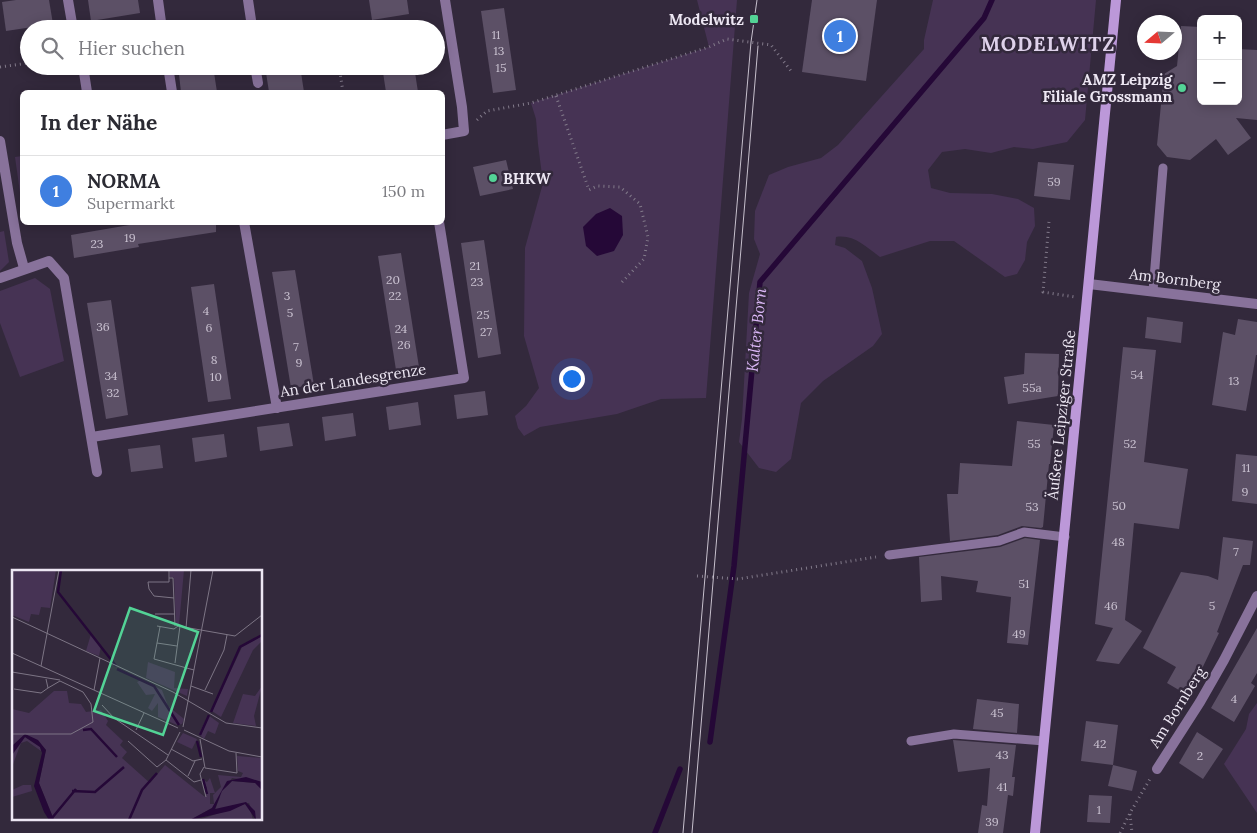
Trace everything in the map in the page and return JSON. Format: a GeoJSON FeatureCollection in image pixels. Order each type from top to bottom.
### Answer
{"type":"FeatureCollection","features":[{"type":"Feature","properties":{"kind":"street"},"geometry":{"type":"LineString","coordinates":[[68,0],[71,20]]}},
{"type":"Feature","properties":{"kind":"street"},"geometry":{"type":"LineString","coordinates":[[158,0],[161,20]]}},
{"type":"Feature","properties":{"kind":"street"},"geometry":{"type":"LineString","coordinates":[[248,0],[251,20]]}},
{"type":"Feature","properties":{"kind":"street"},"geometry":{"type":"LineString","coordinates":[[445,0],[464,131],[445,134]]}},
{"type":"Feature","properties":{"kind":"street","name":"Äußere Leipziger Straße"},"geometry":{"type":"LineString","coordinates":[[1035,833],[1116,0]]}},
{"type":"Feature","properties":{"kind":"street"},"geometry":{"type":"LineString","coordinates":[[84,75],[87,90]]}},
{"type":"Feature","properties":{"kind":"street"},"geometry":{"type":"LineString","coordinates":[[169,75],[172,90]]}},
{"type":"Feature","properties":{"kind":"street"},"geometry":{"type":"LineString","coordinates":[[257,75],[258,83]]}},
{"type":"Feature","properties":{"kind":"street"},"geometry":{"type":"LineString","coordinates":[[0,142],[18,221],[17,243],[24,268]]}},
{"type":"Feature","properties":{"kind":"street"},"geometry":{"type":"LineString","coordinates":[[245,225],[277,408]]}},
{"type":"Feature","properties":{"kind":"street","name":"An der Landesgrenze"},"geometry":{"type":"LineString","coordinates":[[92,437],[464,378],[439,225]]}},
{"type":"Feature","properties":{"kind":"street"},"geometry":{"type":"LineString","coordinates":[[0,278],[24,268],[49,261],[64,278],[97,472]]}},
{"type":"Feature","properties":{"kind":"street","name":"Am Bornberg"},"geometry":{"type":"LineString","coordinates":[[1089,284],[1257,304]]}},
{"type":"Feature","properties":{"kind":"street","name":"Am Bornberg"},"geometry":{"type":"LineString","coordinates":[[1157,769],[1200,702],[1257,596]]}},
{"type":"Feature","properties":{"kind":"lane"},"geometry":{"type":"LineString","coordinates":[[1153,291],[1163,168]]}},
{"type":"Feature","properties":{"kind":"lane"},"geometry":{"type":"LineString","coordinates":[[889,555],[999,541],[1024,532],[1065,537]]}},
{"type":"Feature","properties":{"kind":"lane"},"geometry":{"type":"LineString","coordinates":[[911,740],[954,734],[1044,741]]}},
{"type":"Feature","properties":{"kind":"path"},"geometry":{"type":"LineString","coordinates":[[464,131],[487,111],[531,103],[556,96],[709,47],[727,39],[771,45],[791,71]]}},
{"type":"Feature","properties":{"kind":"path"},"geometry":{"type":"LineString","coordinates":[[0,67],[20,64]]}},
{"type":"Feature","properties":{"kind":"path"},"geometry":{"type":"LineString","coordinates":[[341,75],[343,90]]}},
{"type":"Feature","properties":{"kind":"path"},"geometry":{"type":"LineString","coordinates":[[556,96],[590,190],[597,186],[620,187],[640,204],[648,237],[644,259],[622,282]]}},
{"type":"Feature","properties":{"kind":"path"},"geometry":{"type":"LineString","coordinates":[[1049,222],[1043,292],[1088,299]]}},
{"type":"Feature","properties":{"kind":"path"},"geometry":{"type":"LineString","coordinates":[[697,576],[738,579],[889,555]]}},
{"type":"Feature","properties":{"kind":"path","name":"Am Bornberg"},"geometry":{"type":"LineString","coordinates":[[1120,833],[1157,769]]}},
{"type":"Feature","properties":{"kind":"path"},"geometry":{"type":"LineString","coordinates":[[1130,813],[1132,833]]}},
{"type":"Feature","properties":{"kind":"shaded area"},"geometry":{"type":"Polygon","coordinates":[[[697,0],[737,0],[706,398],[661,399],[617,414],[540,427],[524,436],[518,428],[515,416],[526,406],[539,388],[524,336],[525,248],[543,183],[536,119],[531,103],[709,47],[697,0]]]}},
{"type":"Feature","properties":{"kind":"shaded area"},"geometry":{"type":"Polygon","coordinates":[[[933,0],[1096,0],[1085,120],[1067,142],[1033,149],[1014,147],[991,153],[965,149],[942,152],[928,170],[931,188],[950,193],[992,194],[1018,199],[1034,208],[1035,226],[1027,242],[1025,260],[1017,274],[1005,277],[954,241],[930,241],[880,257],[854,239],[836,237],[835,245],[845,248],[862,261],[872,288],[882,334],[873,346],[823,381],[801,403],[791,459],[776,472],[759,468],[739,442],[749,293],[760,254],[754,239],[755,211],[769,175],[788,167],[821,158],[838,145],[924,49],[924,40],[933,0]]]}},
{"type":"Feature","properties":{"kind":"shaded area"},"geometry":{"type":"Polygon","coordinates":[[[20,156],[20,193],[15,157],[20,156]]]}},
{"type":"Feature","properties":{"kind":"shaded area"},"geometry":{"type":"Polygon","coordinates":[[[610,208],[622,216],[623,235],[614,251],[597,256],[586,246],[583,227],[596,214],[610,208]]]}},
{"type":"Feature","properties":{"kind":"shaded area"},"geometry":{"type":"Polygon","coordinates":[[[4,231],[9,262],[0,271],[0,232],[4,231]]]}},
{"type":"Feature","properties":{"kind":"shaded area"},"geometry":{"type":"Polygon","coordinates":[[[35,278],[50,289],[64,361],[20,377],[0,323],[0,291],[35,278]]]}},
{"type":"Feature","properties":{"kind":"shaded area"},"geometry":{"type":"Polygon","coordinates":[[[1257,703],[1257,813],[1224,764],[1246,729],[1249,714],[1257,703]]]}},
{"type":"Feature","properties":{"kind":"building"},"geometry":{"type":"Polygon","coordinates":[[[49,0],[52,20],[20,20],[20,29],[6,31],[2,2],[49,0]]]}},
{"type":"Feature","properties":{"kind":"building"},"geometry":{"type":"Polygon","coordinates":[[[88,0],[138,0],[140,13],[91,20],[88,0]]]}},
{"type":"Feature","properties":{"kind":"building"},"geometry":{"type":"Polygon","coordinates":[[[369,0],[407,0],[409,14],[372,20],[369,0]]]}},
{"type":"Feature","properties":{"kind":"building"},"geometry":{"type":"Polygon","coordinates":[[[812,0],[877,0],[866,81],[802,72],[812,0]]]}},
{"type":"Feature","properties":{"kind":"building"},"geometry":{"type":"Polygon","coordinates":[[[504,8],[516,90],[493,93],[481,11],[504,8]]]}},
{"type":"Feature","properties":{"kind":"building","name":"AMZ Leipzig Filiale Grossmann"},"geometry":{"type":"Polygon","coordinates":[[[1182,26],[1197,27],[1197,105],[1242,105],[1242,49],[1257,50],[1257,120],[1236,118],[1251,138],[1228,155],[1216,139],[1190,160],[1167,157],[1157,145],[1164,74],[1177,66],[1178,60],[1182,60],[1182,26]]]}},
{"type":"Feature","properties":{"kind":"building"},"geometry":{"type":"Polygon","coordinates":[[[179,75],[214,75],[217,90],[181,90],[179,75]]]}},
{"type":"Feature","properties":{"kind":"building"},"geometry":{"type":"Polygon","coordinates":[[[266,75],[301,75],[304,90],[269,90],[266,75]]]}},
{"type":"Feature","properties":{"kind":"building"},"geometry":{"type":"Polygon","coordinates":[[[383,75],[415,75],[418,90],[386,90],[383,75]]]}},
{"type":"Feature","properties":{"kind":"building","name":"BHKW"},"geometry":{"type":"Polygon","coordinates":[[[506,160],[513,189],[480,196],[473,167],[506,160]]]}},
{"type":"Feature","properties":{"kind":"building"},"geometry":{"type":"Polygon","coordinates":[[[1038,162],[1074,165],[1070,200],[1034,196],[1038,162]]]}},
{"type":"Feature","properties":{"kind":"building"},"geometry":{"type":"Polygon","coordinates":[[[129,225],[216,225],[216,232],[138,244],[139,247],[74,258],[71,235],[129,225]]]}},
{"type":"Feature","properties":{"kind":"building"},"geometry":{"type":"Polygon","coordinates":[[[484,240],[501,354],[478,358],[461,243],[484,240]]]}},
{"type":"Feature","properties":{"kind":"building"},"geometry":{"type":"Polygon","coordinates":[[[401,253],[419,367],[396,370],[378,256],[401,253]]]}},
{"type":"Feature","properties":{"kind":"building"},"geometry":{"type":"Polygon","coordinates":[[[295,270],[314,385],[291,388],[272,272],[295,270]]]}},
{"type":"Feature","properties":{"kind":"building"},"geometry":{"type":"Polygon","coordinates":[[[214,284],[231,399],[208,402],[191,287],[214,284]]]}},
{"type":"Feature","properties":{"kind":"building"},"geometry":{"type":"Polygon","coordinates":[[[111,300],[128,415],[106,419],[87,303],[111,300]]]}},
{"type":"Feature","properties":{"kind":"building"},"geometry":{"type":"Polygon","coordinates":[[[1147,317],[1183,322],[1181,343],[1145,338],[1147,317]]]}},
{"type":"Feature","properties":{"kind":"building"},"geometry":{"type":"Polygon","coordinates":[[[1238,319],[1257,322],[1257,355],[1246,411],[1212,405],[1223,332],[1235,335],[1238,319]]]}},
{"type":"Feature","properties":{"kind":"building"},"geometry":{"type":"Polygon","coordinates":[[[1123,347],[1156,350],[1144,462],[1188,469],[1179,529],[1134,523],[1125,620],[1142,631],[1119,664],[1096,661],[1113,628],[1095,624],[1123,347]]]}},
{"type":"Feature","properties":{"kind":"building"},"geometry":{"type":"Polygon","coordinates":[[[1025,353],[1059,354],[1058,396],[1008,404],[1004,377],[1024,374],[1025,353]]]}},
{"type":"Feature","properties":{"kind":"building"},"geometry":{"type":"Polygon","coordinates":[[[485,391],[488,415],[457,419],[454,395],[485,391]]]}},
{"type":"Feature","properties":{"kind":"building"},"geometry":{"type":"Polygon","coordinates":[[[418,402],[421,425],[389,430],[386,407],[418,402]]]}},
{"type":"Feature","properties":{"kind":"building"},"geometry":{"type":"Polygon","coordinates":[[[353,413],[356,436],[325,441],[322,417],[353,413]]]}},
{"type":"Feature","properties":{"kind":"building"},"geometry":{"type":"Polygon","coordinates":[[[1017,421],[1054,425],[1043,527],[1022,526],[998,535],[950,541],[947,494],[958,494],[960,463],[1012,466],[1017,421]]]}},
{"type":"Feature","properties":{"kind":"building"},"geometry":{"type":"Polygon","coordinates":[[[289,423],[293,446],[260,451],[257,427],[289,423]]]}},
{"type":"Feature","properties":{"kind":"building"},"geometry":{"type":"Polygon","coordinates":[[[224,434],[227,457],[195,462],[192,438],[224,434]]]}},
{"type":"Feature","properties":{"kind":"building"},"geometry":{"type":"Polygon","coordinates":[[[160,445],[163,468],[131,472],[128,449],[160,445]]]}},
{"type":"Feature","properties":{"kind":"building"},"geometry":{"type":"Polygon","coordinates":[[[1236,454],[1257,456],[1257,504],[1232,501],[1236,454]]]}},
{"type":"Feature","properties":{"kind":"building"},"geometry":{"type":"Polygon","coordinates":[[[1223,537],[1253,541],[1250,565],[1243,565],[1217,632],[1219,633],[1189,696],[1167,683],[1176,667],[1143,648],[1181,572],[1208,576],[1218,580],[1223,537]]]}},
{"type":"Feature","properties":{"kind":"building"},"geometry":{"type":"Polygon","coordinates":[[[1025,538],[1040,540],[1028,645],[1007,643],[1011,597],[976,592],[978,581],[941,576],[942,600],[921,602],[919,557],[1000,547],[1025,538]]]}},
{"type":"Feature","properties":{"kind":"building"},"geometry":{"type":"Polygon","coordinates":[[[1257,628],[1257,673],[1251,683],[1255,686],[1234,722],[1211,708],[1257,628]]]}},
{"type":"Feature","properties":{"kind":"building"},"geometry":{"type":"Polygon","coordinates":[[[977,699],[1019,704],[1017,733],[973,729],[977,699]]]}},
{"type":"Feature","properties":{"kind":"building"},"geometry":{"type":"Polygon","coordinates":[[[1086,721],[1118,725],[1113,765],[1081,761],[1086,721]]]}},
{"type":"Feature","properties":{"kind":"building"},"geometry":{"type":"Polygon","coordinates":[[[1197,732],[1223,749],[1203,779],[1179,763],[1197,732]]]}},
{"type":"Feature","properties":{"kind":"building"},"geometry":{"type":"Polygon","coordinates":[[[953,740],[1016,745],[1012,777],[1015,777],[1013,796],[1008,795],[1003,833],[978,833],[982,805],[987,806],[990,768],[958,772],[953,740]]]}},
{"type":"Feature","properties":{"kind":"building"},"geometry":{"type":"Polygon","coordinates":[[[1113,765],[1137,771],[1132,791],[1108,786],[1113,765]]]}},
{"type":"Feature","properties":{"kind":"building"},"geometry":{"type":"Polygon","coordinates":[[[1089,795],[1112,796],[1110,823],[1087,822],[1089,795]]]}},
{"type":"Feature","properties":{"kind":"waterway","name":"Kalter Born"},"geometry":{"type":"LineString","coordinates":[[710,742],[734,566],[760,282],[984,18],[992,0]]}},
{"type":"Feature","properties":{"kind":"waterway","name":"Kalter Born"},"geometry":{"type":"LineString","coordinates":[[655,833],[680,769]]}},
{"type":"Feature","properties":{"kind":"tram line"},"geometry":{"type":"LineString","coordinates":[[683,833],[751,42],[757,0]]}},
{"type":"Feature","properties":{"kind":"tram line"},"geometry":{"type":"LineString","coordinates":[[692,833],[758,46]]}},
{"type":"Feature","properties":{"kind":"place","name":"Modelwitz"},"geometry":{"type":"Point","coordinates":[754,19]}},
{"type":"Feature","properties":{"kind":"place","name":"NORMA"},"geometry":{"type":"Point","coordinates":[840,36]}},
{"type":"Feature","properties":{"kind":"place","name":"AMZ Leipzig Filiale Grossmann"},"geometry":{"type":"Point","coordinates":[1182,88]}},
{"type":"Feature","properties":{"kind":"place","name":"BHKW"},"geometry":{"type":"Point","coordinates":[493,178]}},
{"type":"Feature","properties":{"kind":"district","name":"MODELWITZ"},"geometry":{"type":"Point","coordinates":[1048,43]}}]}
